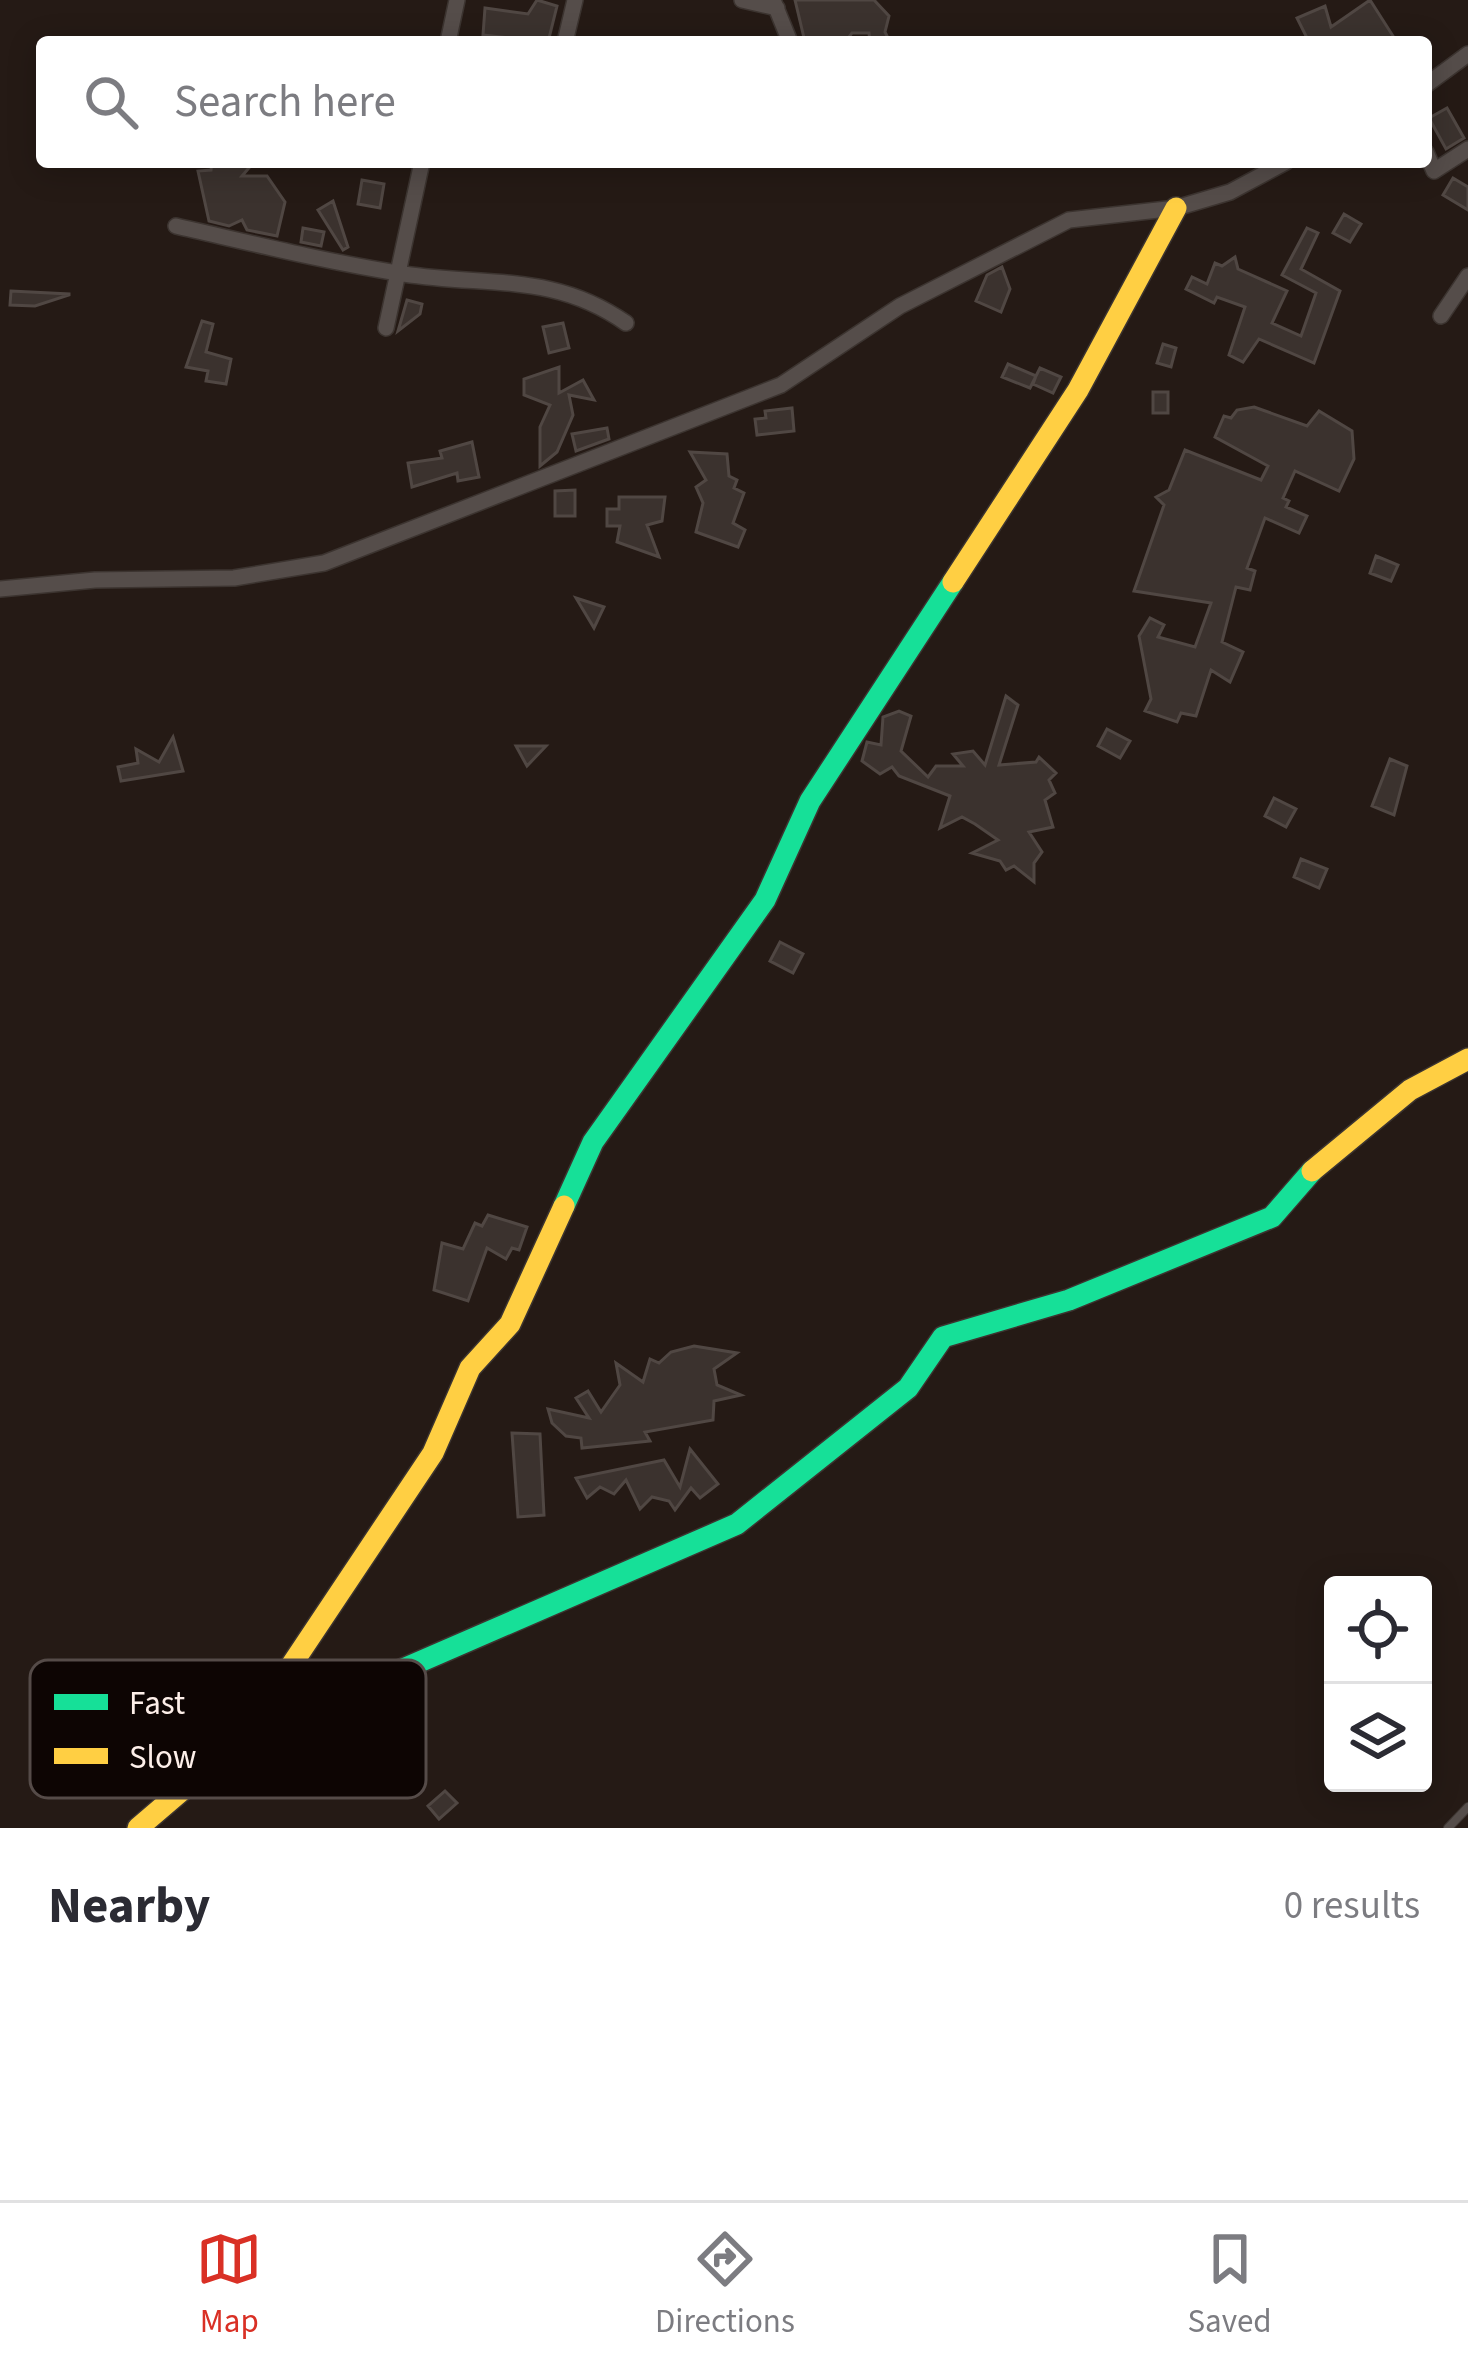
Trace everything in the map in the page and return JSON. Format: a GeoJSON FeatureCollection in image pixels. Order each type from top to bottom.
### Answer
{"type":"FeatureCollection","features":[{"type":"Feature","properties":{"kind":"street"},"geometry":{"type":"LineString","coordinates":[[449,36],[457,0]]}},
{"type":"Feature","properties":{"kind":"street"},"geometry":{"type":"LineString","coordinates":[[567,36],[574,0]]}},
{"type":"Feature","properties":{"kind":"street"},"geometry":{"type":"LineString","coordinates":[[742,0],[775,4],[788,36]]}},
{"type":"Feature","properties":{"kind":"street"},"geometry":{"type":"LineString","coordinates":[[1432,81],[1468,54]]}},
{"type":"Feature","properties":{"kind":"street"},"geometry":{"type":"LineString","coordinates":[[1432,166],[1434,171],[1468,148]]}},
{"type":"Feature","properties":{"kind":"street"},"geometry":{"type":"LineString","coordinates":[[386,328],[421,168]]}},
{"type":"Feature","properties":{"kind":"street"},"geometry":{"type":"LineString","coordinates":[[0,589],[94,580],[234,578],[324,563],[781,385],[900,306],[1069,220],[1176,208],[1230,192],[1275,168]]}},
{"type":"Feature","properties":{"kind":"street"},"geometry":{"type":"LineString","coordinates":[[295,1660],[433,1453],[470,1368],[510,1324],[593,1142],[765,900],[810,801],[1078,390],[1176,208]]}},
{"type":"Feature","properties":{"kind":"street"},"geometry":{"type":"LineString","coordinates":[[176,226],[398,274],[478,285],[535,283],[589,298],[626,323]]}},
{"type":"Feature","properties":{"kind":"street"},"geometry":{"type":"LineString","coordinates":[[1442,316],[1468,276]]}},
{"type":"Feature","properties":{"kind":"street"},"geometry":{"type":"LineString","coordinates":[[423,1660],[737,1523],[908,1388],[943,1337],[1069,1300],[1272,1217],[1327,1155],[1410,1090],[1468,1059]]}},
{"type":"Feature","properties":{"kind":"street"},"geometry":{"type":"LineString","coordinates":[[138,1828],[173,1798]]}},
{"type":"Feature","properties":{"kind":"lane"},"geometry":{"type":"LineString","coordinates":[[1448,1828],[1468,1807]]}},
{"type":"Feature","properties":{"kind":"building"},"geometry":{"type":"Polygon","coordinates":[[[537,0],[557,6],[550,36],[483,35],[485,8],[528,14],[537,0]]]}},
{"type":"Feature","properties":{"kind":"building"},"geometry":{"type":"Polygon","coordinates":[[[795,0],[874,0],[889,16],[887,36],[804,36],[795,0]]]}},
{"type":"Feature","properties":{"kind":"building"},"geometry":{"type":"Polygon","coordinates":[[[1370,0],[1393,36],[1306,36],[1297,18],[1325,6],[1331,27],[1370,0]]]}},
{"type":"Feature","properties":{"kind":"building"},"geometry":{"type":"Polygon","coordinates":[[[1447,108],[1464,138],[1446,149],[1432,116],[1447,108]]]}},
{"type":"Feature","properties":{"kind":"building"},"geometry":{"type":"Polygon","coordinates":[[[249,168],[242,176],[267,176],[285,202],[277,236],[247,230],[242,220],[229,226],[209,221],[198,171],[249,168]]]}},
{"type":"Feature","properties":{"kind":"building"},"geometry":{"type":"Polygon","coordinates":[[[1453,178],[1468,187],[1468,210],[1443,195],[1453,178]]]}},
{"type":"Feature","properties":{"kind":"building"},"geometry":{"type":"Polygon","coordinates":[[[362,180],[384,184],[380,208],[358,204],[362,180]]]}},
{"type":"Feature","properties":{"kind":"building"},"geometry":{"type":"Polygon","coordinates":[[[333,201],[348,247],[343,250],[318,210],[333,201]]]}},
{"type":"Feature","properties":{"kind":"building"},"geometry":{"type":"Polygon","coordinates":[[[1344,214],[1361,224],[1350,242],[1333,233],[1344,214]]]}},
{"type":"Feature","properties":{"kind":"building"},"geometry":{"type":"Polygon","coordinates":[[[303,228],[324,232],[321,246],[301,242],[303,228]]]}},
{"type":"Feature","properties":{"kind":"building"},"geometry":{"type":"Polygon","coordinates":[[[1307,228],[1318,233],[1301,269],[1340,291],[1314,363],[1259,339],[1243,362],[1229,355],[1245,307],[1217,297],[1214,303],[1186,289],[1192,277],[1207,284],[1215,263],[1222,266],[1235,257],[1238,269],[1287,291],[1272,323],[1301,336],[1316,293],[1282,275],[1307,228]]]}},
{"type":"Feature","properties":{"kind":"building"},"geometry":{"type":"Polygon","coordinates":[[[1002,267],[1010,289],[1001,312],[976,301],[987,275],[1002,267]]]}},
{"type":"Feature","properties":{"kind":"building"},"geometry":{"type":"Polygon","coordinates":[[[11,291],[69,295],[35,306],[10,305],[11,291]]]}},
{"type":"Feature","properties":{"kind":"building"},"geometry":{"type":"Polygon","coordinates":[[[407,300],[422,304],[420,314],[398,331],[407,300]]]}},
{"type":"Feature","properties":{"kind":"building"},"geometry":{"type":"Polygon","coordinates":[[[202,321],[213,324],[206,352],[231,359],[226,384],[206,381],[208,371],[186,367],[202,321]]]}},
{"type":"Feature","properties":{"kind":"building"},"geometry":{"type":"Polygon","coordinates":[[[563,323],[569,348],[549,353],[543,327],[563,323]]]}},
{"type":"Feature","properties":{"kind":"building"},"geometry":{"type":"Polygon","coordinates":[[[1163,344],[1176,348],[1171,367],[1157,363],[1163,344]]]}},
{"type":"Feature","properties":{"kind":"building"},"geometry":{"type":"Polygon","coordinates":[[[1008,364],[1036,376],[1030,388],[1002,377],[1008,364]]]}},
{"type":"Feature","properties":{"kind":"building"},"geometry":{"type":"Polygon","coordinates":[[[559,367],[559,393],[583,380],[594,400],[569,395],[573,415],[557,452],[540,466],[540,427],[550,405],[524,395],[524,379],[559,367]]]}},
{"type":"Feature","properties":{"kind":"building"},"geometry":{"type":"Polygon","coordinates":[[[1040,368],[1061,377],[1053,393],[1033,384],[1040,368]]]}},
{"type":"Feature","properties":{"kind":"building"},"geometry":{"type":"Polygon","coordinates":[[[1153,392],[1168,392],[1168,413],[1153,413],[1153,392]]]}},
{"type":"Feature","properties":{"kind":"building"},"geometry":{"type":"Polygon","coordinates":[[[1254,407],[1307,426],[1319,411],[1352,431],[1354,459],[1339,491],[1295,471],[1283,498],[1289,501],[1286,507],[1307,516],[1299,533],[1265,518],[1247,568],[1255,571],[1250,590],[1236,587],[1222,642],[1243,652],[1230,682],[1211,670],[1196,716],[1181,713],[1177,722],[1145,711],[1151,699],[1139,636],[1150,618],[1164,625],[1158,637],[1195,647],[1211,603],[1134,591],[1164,505],[1156,497],[1169,490],[1185,450],[1261,480],[1268,466],[1215,437],[1224,416],[1231,418],[1237,410],[1254,407]]]}},
{"type":"Feature","properties":{"kind":"building"},"geometry":{"type":"Polygon","coordinates":[[[792,408],[794,431],[757,435],[755,419],[766,418],[765,411],[792,408]]]}},
{"type":"Feature","properties":{"kind":"building"},"geometry":{"type":"Polygon","coordinates":[[[607,428],[609,439],[576,451],[572,434],[607,428]]]}},
{"type":"Feature","properties":{"kind":"building"},"geometry":{"type":"Polygon","coordinates":[[[472,442],[479,477],[458,481],[457,473],[412,487],[408,463],[442,458],[440,451],[472,442]]]}},
{"type":"Feature","properties":{"kind":"building"},"geometry":{"type":"Polygon","coordinates":[[[690,452],[727,454],[729,476],[737,480],[734,488],[744,493],[733,523],[745,530],[738,547],[696,532],[703,503],[696,487],[706,480],[690,452]]]}},
{"type":"Feature","properties":{"kind":"building"},"geometry":{"type":"Polygon","coordinates":[[[575,490],[575,516],[555,516],[555,491],[575,490]]]}},
{"type":"Feature","properties":{"kind":"building"},"geometry":{"type":"Polygon","coordinates":[[[619,497],[665,497],[662,521],[647,525],[659,557],[617,542],[620,526],[607,526],[607,509],[619,509],[619,497]]]}},
{"type":"Feature","properties":{"kind":"building"},"geometry":{"type":"Polygon","coordinates":[[[1376,556],[1398,565],[1391,581],[1370,573],[1376,556]]]}},
{"type":"Feature","properties":{"kind":"building"},"geometry":{"type":"Polygon","coordinates":[[[576,598],[604,607],[594,628],[576,598]]]}},
{"type":"Feature","properties":{"kind":"building"},"geometry":{"type":"Polygon","coordinates":[[[1006,696],[1018,705],[999,765],[1036,762],[1039,757],[1056,773],[1049,780],[1055,793],[1045,800],[1053,827],[1029,832],[1042,852],[1034,863],[1034,882],[1014,866],[1006,870],[1000,861],[972,853],[998,840],[975,824],[962,817],[940,828],[950,796],[899,776],[892,767],[880,774],[862,761],[867,742],[881,745],[883,717],[899,711],[911,716],[901,751],[928,777],[936,766],[963,766],[953,754],[973,751],[985,765],[1006,696]]]}},
{"type":"Feature","properties":{"kind":"building"},"geometry":{"type":"Polygon","coordinates":[[[1107,729],[1130,741],[1120,758],[1098,746],[1107,729]]]}},
{"type":"Feature","properties":{"kind":"building"},"geometry":{"type":"Polygon","coordinates":[[[173,737],[183,771],[121,781],[118,767],[138,763],[136,749],[159,762],[173,737]]]}},
{"type":"Feature","properties":{"kind":"building"},"geometry":{"type":"Polygon","coordinates":[[[516,746],[546,746],[527,766],[516,746]]]}},
{"type":"Feature","properties":{"kind":"building"},"geometry":{"type":"Polygon","coordinates":[[[1390,759],[1407,766],[1394,815],[1372,806],[1390,759]]]}},
{"type":"Feature","properties":{"kind":"building"},"geometry":{"type":"Polygon","coordinates":[[[1274,798],[1296,809],[1286,827],[1265,816],[1274,798]]]}},
{"type":"Feature","properties":{"kind":"building"},"geometry":{"type":"Polygon","coordinates":[[[1301,859],[1327,869],[1319,888],[1294,877],[1301,859]]]}},
{"type":"Feature","properties":{"kind":"building"},"geometry":{"type":"Polygon","coordinates":[[[780,942],[803,954],[793,973],[770,961],[780,942]]]}},
{"type":"Feature","properties":{"kind":"building"},"geometry":{"type":"Polygon","coordinates":[[[488,1215],[527,1227],[519,1250],[512,1248],[506,1259],[487,1248],[468,1301],[434,1290],[442,1243],[463,1249],[475,1223],[482,1226],[488,1215]]]}},
{"type":"Feature","properties":{"kind":"building"},"geometry":{"type":"Polygon","coordinates":[[[694,1346],[737,1353],[714,1369],[717,1385],[741,1395],[714,1401],[713,1420],[645,1432],[650,1441],[582,1448],[581,1438],[566,1436],[552,1423],[548,1409],[589,1418],[576,1398],[588,1391],[601,1412],[620,1385],[616,1363],[643,1382],[650,1359],[659,1363],[671,1352],[694,1346]]]}},
{"type":"Feature","properties":{"kind":"building"},"geometry":{"type":"Polygon","coordinates":[[[512,1433],[540,1434],[544,1515],[518,1517],[512,1433]]]}},
{"type":"Feature","properties":{"kind":"building"},"geometry":{"type":"Polygon","coordinates":[[[690,1449],[718,1484],[700,1498],[691,1488],[675,1510],[669,1501],[652,1497],[640,1509],[626,1480],[614,1494],[600,1487],[587,1498],[576,1478],[664,1460],[680,1487],[690,1449]]]}},
{"type":"Feature","properties":{"kind":"building"},"geometry":{"type":"Polygon","coordinates":[[[445,1791],[457,1803],[439,1819],[428,1806],[445,1791]]]}},
{"type":"Feature","properties":{"kind":"traffic: fast"},"geometry":{"type":"LineString","coordinates":[[564,1206],[593,1142],[765,900],[810,801],[953,582]]}},
{"type":"Feature","properties":{"kind":"traffic: fast"},"geometry":{"type":"LineString","coordinates":[[424,1660],[737,1524],[908,1388],[943,1337],[1069,1300],[1272,1217],[1312,1171]]}},
{"type":"Feature","properties":{"kind":"traffic: slow"},"geometry":{"type":"LineString","coordinates":[[953,582],[1078,390],[1176,208]]}},
{"type":"Feature","properties":{"kind":"traffic: slow"},"geometry":{"type":"LineString","coordinates":[[1312,1171],[1410,1090],[1468,1059]]}},
{"type":"Feature","properties":{"kind":"traffic: slow"},"geometry":{"type":"LineString","coordinates":[[295,1660],[433,1453],[470,1368],[510,1324],[564,1206]]}},
{"type":"Feature","properties":{"kind":"traffic: slow"},"geometry":{"type":"LineString","coordinates":[[138,1828],[173,1798]]}}]}
